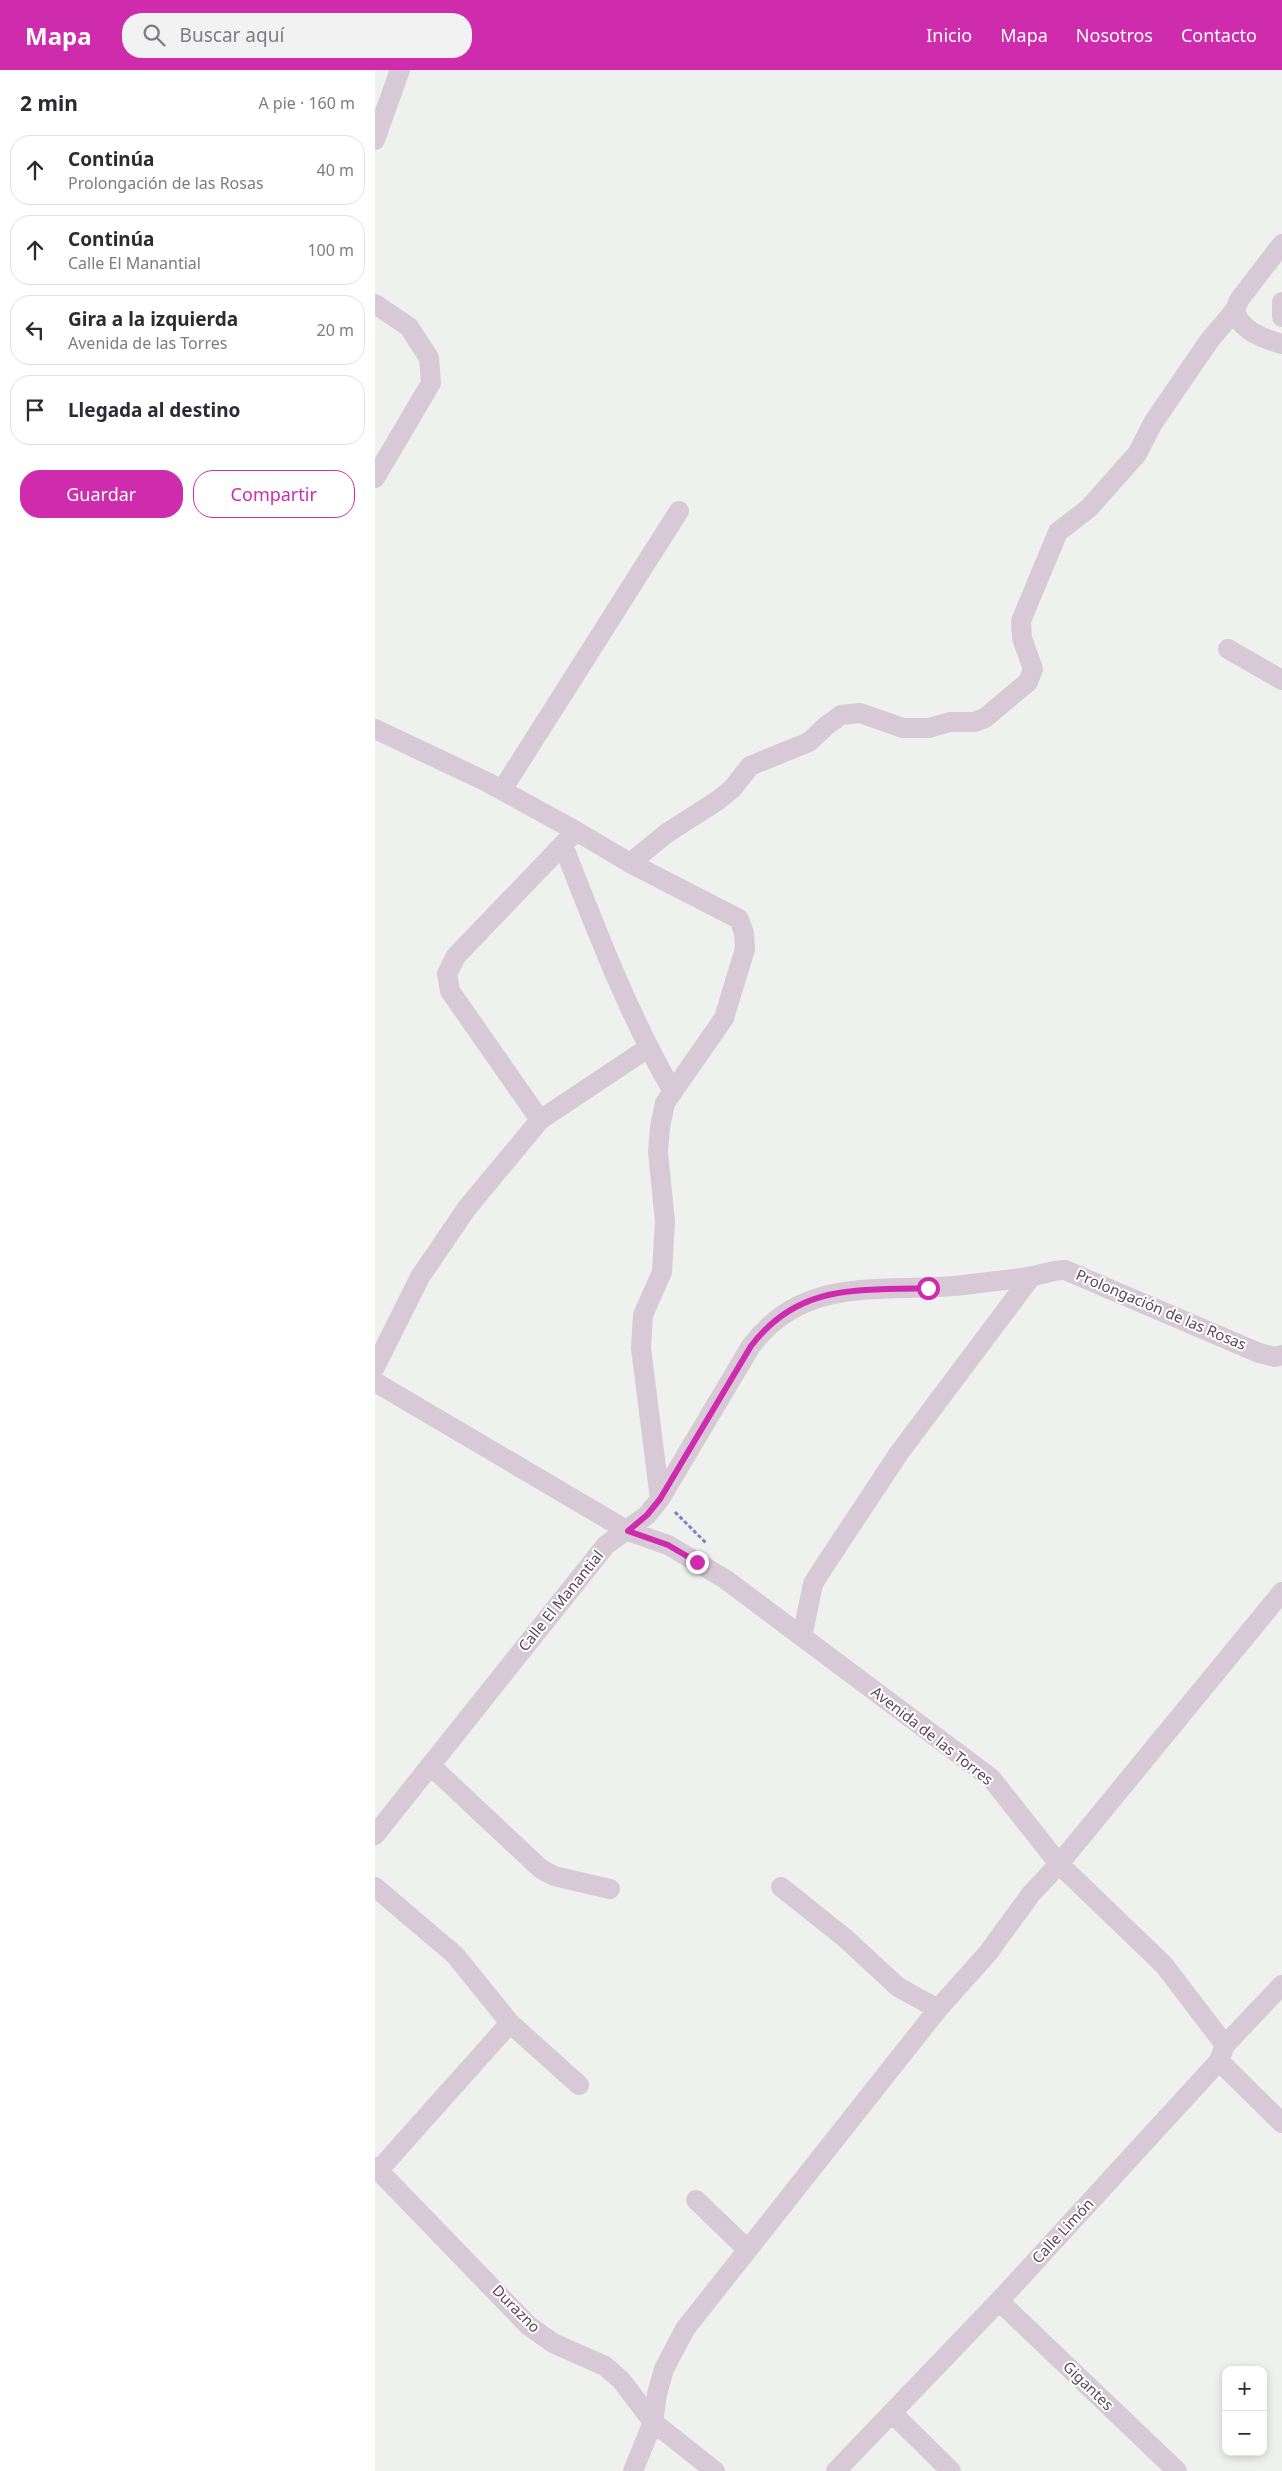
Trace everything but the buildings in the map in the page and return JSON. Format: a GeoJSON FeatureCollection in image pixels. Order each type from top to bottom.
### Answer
{"type":"FeatureCollection","features":[{"type":"Feature","properties":{"kind":"street"},"geometry":{"type":"LineString","coordinates":[[375,140],[400,70]]}},
{"type":"Feature","properties":{"kind":"street"},"geometry":{"type":"LineString","coordinates":[[630,864],[667,833],[733,789],[750,766],[809,742],[841,715],[860,712],[903,728],[929,728],[950,722],[974,722],[985,718],[1028,682],[1033,669],[1022,638],[1021,621],[1058,532],[1089,508],[1137,454],[1153,423],[1203,349],[1235,310],[1239,300],[1282,244]]}},
{"type":"Feature","properties":{"kind":"street"},"geometry":{"type":"LineString","coordinates":[[1282,302],[1282,317]]}},
{"type":"Feature","properties":{"kind":"street"},"geometry":{"type":"LineString","coordinates":[[375,304],[409,327],[429,358],[431,383],[375,478]]}},
{"type":"Feature","properties":{"kind":"street"},"geometry":{"type":"LineString","coordinates":[[1235,310],[1241,323],[1263,338],[1282,344]]}},
{"type":"Feature","properties":{"kind":"street"},"geometry":{"type":"LineString","coordinates":[[502,790],[679,511]]}},
{"type":"Feature","properties":{"kind":"street"},"geometry":{"type":"LineString","coordinates":[[1228,649],[1282,680]]}},
{"type":"Feature","properties":{"kind":"street"},"geometry":{"type":"LineString","coordinates":[[375,729],[502,790],[570,838],[630,864],[739,919],[744,933],[745,949],[723,1018],[665,1103],[660,1127],[658,1152],[665,1222],[662,1272],[643,1315],[641,1348],[660,1499]]}},
{"type":"Feature","properties":{"kind":"street"},"geometry":{"type":"LineString","coordinates":[[570,838],[648,1048],[673,1092]]}},
{"type":"Feature","properties":{"kind":"street"},"geometry":{"type":"LineString","coordinates":[[539,1120],[450,991],[447,974],[456,956],[570,838]]}},
{"type":"Feature","properties":{"kind":"street"},"geometry":{"type":"LineString","coordinates":[[375,1367],[419,1277],[467,1208],[539,1120],[648,1048]]}},
{"type":"Feature","properties":{"kind":"street","name":"Prolongación de las Rosas"},"geometry":{"type":"LineString","coordinates":[[802,1303],[839,1292],[945,1287],[1031,1277],[1056,1270],[1073,1272],[1259,1353],[1275,1357],[1282,1355]]}},
{"type":"Feature","properties":{"kind":"street"},"geometry":{"type":"LineString","coordinates":[[802,1638],[813,1584],[819,1574],[899,1453],[1031,1277]]}},
{"type":"Feature","properties":{"kind":"street","name":"Calle El Manantial"},"geometry":{"type":"LineString","coordinates":[[375,1835],[606,1545],[628,1531],[647,1515],[660,1499],[751,1346],[772,1321],[802,1303]]}},
{"type":"Feature","properties":{"kind":"street","name":"Avenida de las Torres"},"geometry":{"type":"LineString","coordinates":[[375,1382],[628,1531],[668,1545],[725,1579],[991,1778],[1059,1864],[1164,1965],[1222,2053],[1282,2123]]}},
{"type":"Feature","properties":{"kind":"street"},"geometry":{"type":"LineString","coordinates":[[633,2471],[653,2422],[657,2394],[664,2369],[685,2330],[938,2009],[988,1953],[1031,1894],[1059,1864],[1282,1592]]}},
{"type":"Feature","properties":{"kind":"street"},"geometry":{"type":"LineString","coordinates":[[430,1764],[541,1869],[554,1876],[611,1889]]}},
{"type":"Feature","properties":{"kind":"street"},"geometry":{"type":"LineString","coordinates":[[375,1887],[455,1955],[510,2023],[579,2085]]}},
{"type":"Feature","properties":{"kind":"street"},"geometry":{"type":"LineString","coordinates":[[781,1887],[845,1938],[898,1988],[938,2009]]}},
{"type":"Feature","properties":{"kind":"street","name":"Calle Limón"},"geometry":{"type":"LineString","coordinates":[[836,2471],[999,2301],[1282,1985]]}},
{"type":"Feature","properties":{"kind":"street"},"geometry":{"type":"LineString","coordinates":[[377,2169],[510,2023]]}},
{"type":"Feature","properties":{"kind":"street","name":"Durazno"},"geometry":{"type":"LineString","coordinates":[[377,2169],[529,2326],[553,2343],[605,2366],[621,2380],[653,2422],[715,2471]]}},
{"type":"Feature","properties":{"kind":"street"},"geometry":{"type":"LineString","coordinates":[[696,2200],[747,2249]]}},
{"type":"Feature","properties":{"kind":"street","name":"Gigantes"},"geometry":{"type":"LineString","coordinates":[[999,2301],[1177,2471]]}},
{"type":"Feature","properties":{"kind":"street"},"geometry":{"type":"LineString","coordinates":[[892,2413],[951,2471]]}},
{"type":"Feature","properties":{"kind":"route"},"geometry":{"type":"LineString","coordinates":[[697,1562],[668,1545],[628,1531],[647,1515],[660,1499],[751,1346],[763,1330],[782,1313],[820,1296],[839,1292],[928,1288]]}}]}
